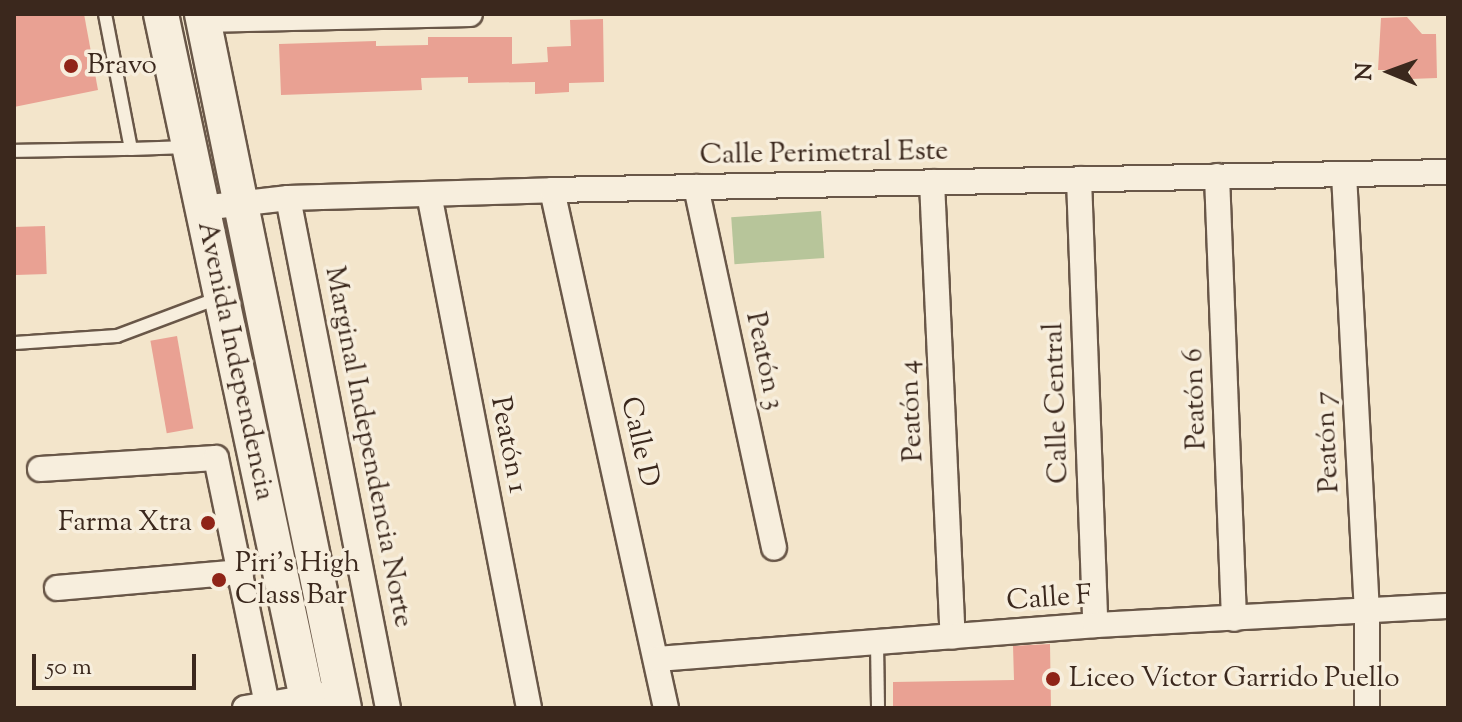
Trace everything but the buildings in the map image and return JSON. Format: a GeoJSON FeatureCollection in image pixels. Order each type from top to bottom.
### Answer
{"type":"FeatureCollection","features":[{"type":"Feature","properties":{"kind":"main road","name":"Avenida Independencia"},"geometry":{"type":"LineString","coordinates":[[161,14],[308,703]]}},
{"type":"Feature","properties":{"kind":"main road","name":"Avenida Independencia"},"geometry":{"type":"LineString","coordinates":[[202,17],[342,700]]}},
{"type":"Feature","properties":{"kind":"street"},"geometry":{"type":"LineString","coordinates":[[202,17],[470,14]]}},
{"type":"Feature","properties":{"kind":"street","name":"Calle Perimetral Este"},"geometry":{"type":"LineString","coordinates":[[202,208],[288,198],[552,190],[1448,172]]}},
{"type":"Feature","properties":{"kind":"street","name":"Peatón 7"},"geometry":{"type":"LineString","coordinates":[[1344,174],[1367,610],[1367,708]]}},
{"type":"Feature","properties":{"kind":"street","name":"Peatón 6"},"geometry":{"type":"LineString","coordinates":[[1217,176],[1234,619]]}},
{"type":"Feature","properties":{"kind":"street","name":"Calle Central"},"geometry":{"type":"LineString","coordinates":[[1079,179],[1095,625]]}},
{"type":"Feature","properties":{"kind":"street","name":"Peatón 4"},"geometry":{"type":"LineString","coordinates":[[932,182],[953,637]]}},
{"type":"Feature","properties":{"kind":"street","name":"Peatón 3"},"geometry":{"type":"LineString","coordinates":[[696,187],[774,548]]}},
{"type":"Feature","properties":{"kind":"street","name":"Calle D"},"geometry":{"type":"LineString","coordinates":[[552,190],[666,708]]}},
{"type":"Feature","properties":{"kind":"street","name":"Peatón 1"},"geometry":{"type":"LineString","coordinates":[[429,194],[529,708]]}},
{"type":"Feature","properties":{"kind":"street","name":"Marginal Independencia Norte"},"geometry":{"type":"LineString","coordinates":[[288,198],[388,708]]}},
{"type":"Feature","properties":{"kind":"street"},"geometry":{"type":"LineString","coordinates":[[40,469],[216,458],[241,572],[256,707],[342,700]]}},
{"type":"Feature","properties":{"kind":"street"},"geometry":{"type":"LineString","coordinates":[[57,588],[241,572]]}},
{"type":"Feature","properties":{"kind":"street","name":"Calle F"},"geometry":{"type":"LineString","coordinates":[[656,659],[1095,625],[1448,606]]}},
{"type":"Feature","properties":{"kind":"lane"},"geometry":{"type":"LineString","coordinates":[[105,14],[131,149]]}},
{"type":"Feature","properties":{"kind":"lane"},"geometry":{"type":"LineString","coordinates":[[14,151],[189,146]]}},
{"type":"Feature","properties":{"kind":"lane"},"geometry":{"type":"LineString","coordinates":[[15,343],[117,336],[221,297]]}},
{"type":"Feature","properties":{"kind":"lane"},"geometry":{"type":"LineString","coordinates":[[877,643],[878,708]]}},
{"type":"Feature","properties":{"kind":"green space"},"geometry":{"type":"Polygon","coordinates":[[[821,211],[824,258],[734,264],[731,217],[821,211]]]}},
{"type":"Feature","properties":{"kind":"place","name":"Bravo"},"geometry":{"type":"Point","coordinates":[71,66]}},
{"type":"Feature","properties":{"kind":"place","name":"Farma Xtra"},"geometry":{"type":"Point","coordinates":[208,523]}},
{"type":"Feature","properties":{"kind":"place","name":"Piri's High Class Bar"},"geometry":{"type":"Point","coordinates":[219,580]}},
{"type":"Feature","properties":{"kind":"place","name":"Liceo Víctor Garrido Puello"},"geometry":{"type":"Point","coordinates":[1053,679]}}]}
